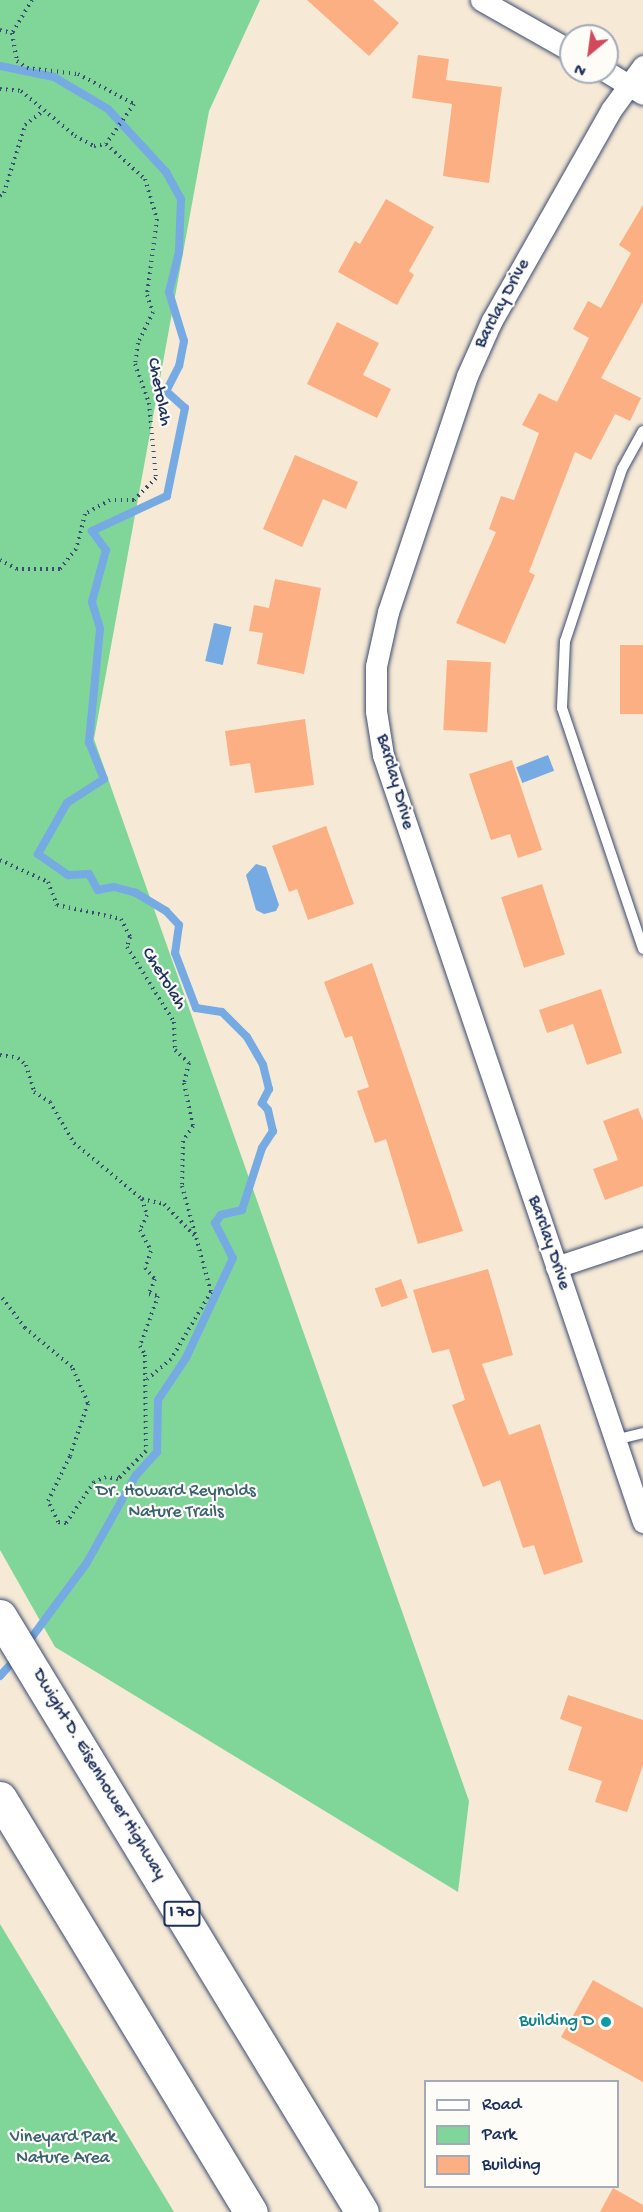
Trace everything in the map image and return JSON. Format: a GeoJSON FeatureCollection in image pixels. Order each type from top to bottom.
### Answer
{"type":"FeatureCollection","features":[{"type":"Feature","properties":{"kind":"highway","name":"Dwight D. Eisenhower Highway"},"geometry":{"type":"LineString","coordinates":[[0,1616],[362,2212]]}},
{"type":"Feature","properties":{"kind":"highway"},"geometry":{"type":"LineString","coordinates":[[0,1798],[251,2212]]}},
{"type":"Feature","properties":{"kind":"street"},"geometry":{"type":"LineString","coordinates":[[482,0],[559,44]]}},
{"type":"Feature","properties":{"kind":"street","name":"Barclay Drive"},"geometry":{"type":"LineString","coordinates":[[643,66],[636,89],[492,320],[467,376],[398,580],[376,666],[376,711],[382,755],[643,1522]]}},
{"type":"Feature","properties":{"kind":"street"},"geometry":{"type":"LineString","coordinates":[[619,79],[636,89]]}},
{"type":"Feature","properties":{"kind":"street"},"geometry":{"type":"LineString","coordinates":[[556,1267],[643,1238]]}},
{"type":"Feature","properties":{"kind":"lane"},"geometry":{"type":"LineString","coordinates":[[643,431],[622,469],[566,641],[562,708],[643,949]]}},
{"type":"Feature","properties":{"kind":"lane"},"geometry":{"type":"LineString","coordinates":[[615,1440],[643,1432]]}},
{"type":"Feature","properties":{"kind":"path"},"geometry":{"type":"LineString","coordinates":[[32,0],[12,33],[17,61],[27,68],[78,74],[134,104],[106,144]]}},
{"type":"Feature","properties":{"kind":"path"},"geometry":{"type":"LineString","coordinates":[[0,30],[12,33]]}},
{"type":"Feature","properties":{"kind":"path","name":"Chetolah"},"geometry":{"type":"LineString","coordinates":[[0,89],[21,91],[43,111],[94,146],[106,144],[145,179],[157,219],[147,295],[153,312],[138,343],[135,363],[149,403],[156,478],[134,500],[110,500],[85,514],[76,549],[60,569],[17,569],[0,560]]}},
{"type":"Feature","properties":{"kind":"path"},"geometry":{"type":"LineString","coordinates":[[0,196],[4,194],[25,125],[43,111]]}},
{"type":"Feature","properties":{"kind":"path","name":"Chetolah"},"geometry":{"type":"LineString","coordinates":[[0,860],[48,882],[57,905],[121,919],[130,937],[127,947],[174,1022],[175,1050],[189,1063],[184,1083],[193,1126],[183,1141],[182,1186],[211,1292],[171,1359],[146,1379]]}},
{"type":"Feature","properties":{"kind":"path"},"geometry":{"type":"LineString","coordinates":[[0,1055],[18,1058],[26,1065],[34,1092],[50,1102],[74,1143],[142,1199],[164,1204],[196,1238]]}},
{"type":"Feature","properties":{"kind":"path"},"geometry":{"type":"LineString","coordinates":[[0,1296],[25,1328],[72,1367],[88,1403],[70,1456],[48,1501],[58,1522],[66,1523],[94,1482],[106,1477],[118,1479],[146,1451],[146,1379],[141,1346],[158,1296],[149,1294],[155,1279],[145,1268],[151,1251],[140,1230],[147,1215],[142,1199]]}},
{"type":"Feature","properties":{"kind":"green space","name":"Dr. Howard Reynolds Nature Trails"},"geometry":{"type":"Polygon","coordinates":[[[0,0],[260,0],[209,111],[94,739],[469,1801],[458,1892],[55,1647],[0,1550],[0,0]]]}},
{"type":"Feature","properties":{"kind":"green space","name":"Vineyard Park Nature Area"},"geometry":{"type":"Polygon","coordinates":[[[0,1924],[174,2212],[0,2212],[0,1924]]]}},
{"type":"Feature","properties":{"kind":"water"},"geometry":{"type":"Polygon","coordinates":[[[214,623],[232,627],[223,665],[205,661],[214,623]]]}},
{"type":"Feature","properties":{"kind":"water"},"geometry":{"type":"Polygon","coordinates":[[[548,755],[554,771],[522,783],[516,767],[548,755]]]}},
{"type":"Feature","properties":{"kind":"water"},"geometry":{"type":"Polygon","coordinates":[[[256,864],[266,867],[279,905],[276,911],[264,914],[256,910],[246,875],[256,864]]]}},
{"type":"Feature","properties":{"kind":"building"},"geometry":{"type":"Polygon","coordinates":[[[307,0],[373,0],[399,23],[369,56],[307,0]]]}},
{"type":"Feature","properties":{"kind":"building"},"geometry":{"type":"Polygon","coordinates":[[[418,55],[449,59],[446,80],[502,87],[489,183],[443,176],[452,104],[412,98],[418,55]]]}},
{"type":"Feature","properties":{"kind":"building"},"geometry":{"type":"Polygon","coordinates":[[[386,199],[434,227],[409,271],[414,275],[397,305],[338,272],[355,241],[360,244],[386,199]]]}},
{"type":"Feature","properties":{"kind":"building"},"geometry":{"type":"Polygon","coordinates":[[[643,205],[643,302],[601,378],[641,398],[630,421],[615,414],[591,460],[575,452],[529,572],[535,575],[505,644],[456,623],[496,532],[489,529],[501,496],[514,500],[539,433],[522,425],[539,393],[557,402],[589,338],[573,329],[588,301],[601,308],[631,253],[619,245],[643,205]]]}},
{"type":"Feature","properties":{"kind":"building"},"geometry":{"type":"Polygon","coordinates":[[[337,322],[379,343],[363,375],[391,389],[377,418],[307,384],[337,322]]]}},
{"type":"Feature","properties":{"kind":"building"},"geometry":{"type":"Polygon","coordinates":[[[295,455],[358,482],[346,509],[323,499],[302,547],[263,529],[295,455]]]}},
{"type":"Feature","properties":{"kind":"building"},"geometry":{"type":"Polygon","coordinates":[[[275,579],[321,588],[304,674],[257,664],[263,633],[249,631],[254,605],[269,608],[275,579]]]}},
{"type":"Feature","properties":{"kind":"building"},"geometry":{"type":"Polygon","coordinates":[[[620,645],[643,645],[643,714],[620,714],[620,645]]]}},
{"type":"Feature","properties":{"kind":"building"},"geometry":{"type":"Polygon","coordinates":[[[447,660],[491,662],[487,732],[443,730],[447,660]]]}},
{"type":"Feature","properties":{"kind":"building"},"geometry":{"type":"Polygon","coordinates":[[[305,719],[314,785],[255,793],[250,763],[230,766],[225,731],[305,719]]]}},
{"type":"Feature","properties":{"kind":"building"},"geometry":{"type":"Polygon","coordinates":[[[512,760],[542,850],[518,858],[510,834],[491,840],[469,774],[512,760]]]}},
{"type":"Feature","properties":{"kind":"building"},"geometry":{"type":"Polygon","coordinates":[[[326,826],[354,904],[308,920],[297,889],[289,892],[272,846],[326,826]]]}},
{"type":"Feature","properties":{"kind":"building"},"geometry":{"type":"Polygon","coordinates":[[[542,884],[565,954],[524,968],[501,897],[542,884]]]}},
{"type":"Feature","properties":{"kind":"building"},"geometry":{"type":"Polygon","coordinates":[[[372,963],[463,1231],[418,1244],[386,1139],[375,1143],[357,1091],[369,1087],[352,1036],[345,1038],[324,982],[372,963]]]}},
{"type":"Feature","properties":{"kind":"building"},"geometry":{"type":"Polygon","coordinates":[[[601,989],[622,1053],[587,1065],[573,1024],[547,1033],[539,1010],[601,989]]]}},
{"type":"Feature","properties":{"kind":"building"},"geometry":{"type":"Polygon","coordinates":[[[638,1108],[643,1121],[643,1186],[605,1200],[593,1169],[618,1160],[603,1121],[638,1108]]]}},
{"type":"Feature","properties":{"kind":"building"},"geometry":{"type":"Polygon","coordinates":[[[488,1269],[513,1355],[482,1364],[509,1435],[540,1424],[583,1562],[544,1575],[534,1545],[523,1548],[500,1480],[483,1487],[452,1405],[465,1400],[449,1349],[432,1353],[413,1290],[488,1269]]]}},
{"type":"Feature","properties":{"kind":"building"},"geometry":{"type":"Polygon","coordinates":[[[401,1279],[408,1298],[382,1307],[375,1289],[401,1279]]]}},
{"type":"Feature","properties":{"kind":"building"},"geometry":{"type":"Polygon","coordinates":[[[568,1695],[643,1720],[643,1765],[627,1812],[595,1802],[602,1781],[568,1770],[582,1727],[560,1719],[568,1695]]]}},
{"type":"Feature","properties":{"kind":"building","name":"Building D"},"geometry":{"type":"Polygon","coordinates":[[[593,1980],[643,2008],[643,2082],[561,2037],[593,1980]]]}},
{"type":"Feature","properties":{"kind":"building"},"geometry":{"type":"Polygon","coordinates":[[[613,2188],[643,2205],[643,2212],[600,2212],[613,2188]]]}},
{"type":"Feature","properties":{"kind":"waterway"},"geometry":{"type":"LineString","coordinates":[[0,66],[54,77],[108,109],[166,172],[181,199],[179,252],[169,292],[184,341],[179,366],[166,391],[185,408],[167,496],[92,531],[106,550],[92,602],[100,629],[89,742],[104,779],[67,803],[38,854],[68,875],[89,874],[98,890],[114,887],[136,893],[166,911],[179,925],[175,953],[196,1008],[222,1012],[247,1037],[263,1065],[269,1089],[262,1103],[268,1110],[273,1131],[262,1148],[242,1210],[221,1215],[215,1223],[233,1258],[186,1358],[158,1400],[157,1452],[136,1475],[86,1564],[26,1645]]}},
{"type":"Feature","properties":{"kind":"waterway"},"geometry":{"type":"LineString","coordinates":[[0,1676],[17,1657]]}},
{"type":"Feature","properties":{"kind":"place","name":"Building D"},"geometry":{"type":"Point","coordinates":[606,2022]}}]}
